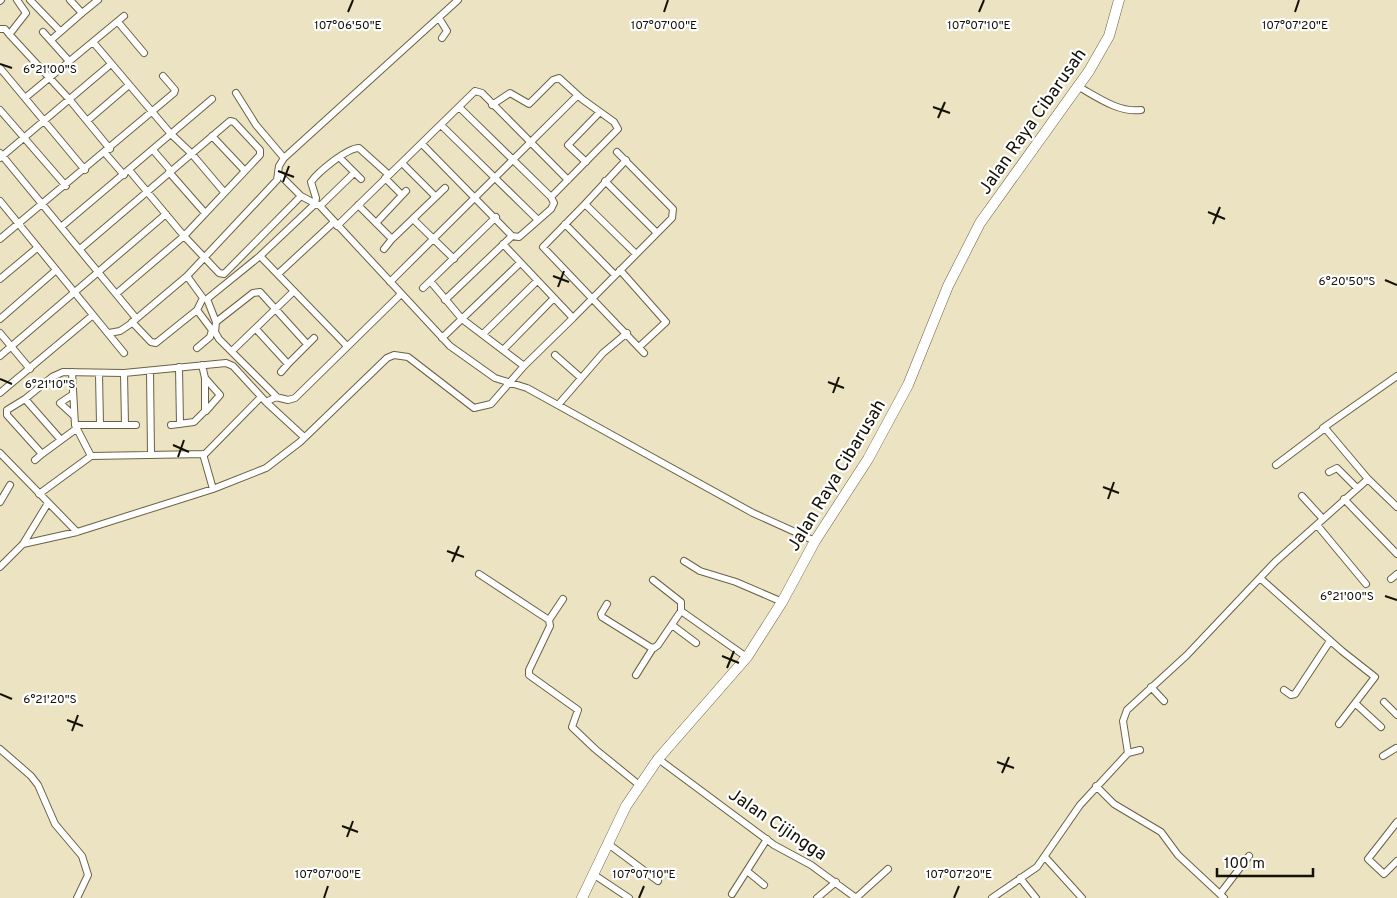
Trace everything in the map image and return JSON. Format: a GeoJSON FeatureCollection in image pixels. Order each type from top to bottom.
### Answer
{"type":"FeatureCollection","features":[{"type":"Feature","properties":{"kind":"main road","name":"Jalan Raya Cibarusah"},"geometry":{"type":"LineString","coordinates":[[581,898],[618,815],[638,784],[745,656],[780,601],[811,544],[866,458],[893,410],[946,285],[978,222],[1087,70],[1107,35],[1115,0]]}},
{"type":"Feature","properties":{"kind":"main road","name":"Jalan Raya Cibarusah"},"geometry":{"type":"LineString","coordinates":[[811,544],[868,459],[895,411],[924,349],[948,286],[980,222],[1079,87],[1109,36],[1119,0]]}},
{"type":"Feature","properties":{"kind":"main road","name":"Jalan Raya Cibarusah"},"geometry":{"type":"LineString","coordinates":[[581,898],[626,806],[658,758],[747,657],[782,602],[801,562]]}},
{"type":"Feature","properties":{"kind":"street"},"geometry":{"type":"LineString","coordinates":[[12,31],[26,12],[17,0]]}},
{"type":"Feature","properties":{"kind":"street"},"geometry":{"type":"LineString","coordinates":[[30,0],[60,31]]}},
{"type":"Feature","properties":{"kind":"street"},"geometry":{"type":"LineString","coordinates":[[70,0],[82,13]]}},
{"type":"Feature","properties":{"kind":"street"},"geometry":{"type":"LineString","coordinates":[[51,40],[98,0]]}},
{"type":"Feature","properties":{"kind":"street"},"geometry":{"type":"LineString","coordinates":[[108,333],[120,331],[187,276],[273,185],[280,175],[280,166],[284,158],[458,0]]}},
{"type":"Feature","properties":{"kind":"street"},"geometry":{"type":"LineString","coordinates":[[26,98],[124,16]]}},
{"type":"Feature","properties":{"kind":"street"},"geometry":{"type":"LineString","coordinates":[[439,18],[447,31],[442,38]]}},
{"type":"Feature","properties":{"kind":"street"},"geometry":{"type":"LineString","coordinates":[[118,22],[144,52]]}},
{"type":"Feature","properties":{"kind":"street"},"geometry":{"type":"LineString","coordinates":[[0,29],[4,29],[9,34],[69,99],[87,121],[107,151],[147,192],[184,236],[219,273],[226,274],[302,196]]}},
{"type":"Feature","properties":{"kind":"street"},"geometry":{"type":"LineString","coordinates":[[43,32],[69,61]]}},
{"type":"Feature","properties":{"kind":"street"},"geometry":{"type":"LineString","coordinates":[[93,42],[171,134],[224,192]]}},
{"type":"Feature","properties":{"kind":"street"},"geometry":{"type":"LineString","coordinates":[[111,64],[1,156],[80,249],[151,342],[156,343],[197,310],[203,298],[187,276]]}},
{"type":"Feature","properties":{"kind":"street"},"geometry":{"type":"LineString","coordinates":[[0,68],[85,170]]}},
{"type":"Feature","properties":{"kind":"street"},"geometry":{"type":"LineString","coordinates":[[0,239],[66,186],[175,92],[163,76]]}},
{"type":"Feature","properties":{"kind":"street"},"geometry":{"type":"LineString","coordinates":[[492,104],[510,93],[529,104],[558,78],[577,96],[614,122],[618,129],[551,197]]}},
{"type":"Feature","properties":{"kind":"street"},"geometry":{"type":"LineString","coordinates":[[87,121],[129,85]]}},
{"type":"Feature","properties":{"kind":"street"},"geometry":{"type":"LineString","coordinates":[[1079,87],[1120,108],[1134,111],[1141,110]]}},
{"type":"Feature","properties":{"kind":"street"},"geometry":{"type":"LineString","coordinates":[[278,274],[358,205],[475,92],[482,94],[568,180]]}},
{"type":"Feature","properties":{"kind":"street"},"geometry":{"type":"LineString","coordinates":[[236,93],[256,125],[284,158]]}},
{"type":"Feature","properties":{"kind":"street"},"geometry":{"type":"LineString","coordinates":[[390,282],[577,96]]}},
{"type":"Feature","properties":{"kind":"street"},"geometry":{"type":"LineString","coordinates":[[62,227],[212,99]]}},
{"type":"Feature","properties":{"kind":"street"},"geometry":{"type":"LineString","coordinates":[[422,144],[496,217],[512,236],[519,238],[554,206],[551,197],[512,161],[459,107]]}},
{"type":"Feature","properties":{"kind":"street"},"geometry":{"type":"LineString","coordinates":[[0,110],[66,186]]}},
{"type":"Feature","properties":{"kind":"street"},"geometry":{"type":"LineString","coordinates":[[586,162],[568,145],[600,112]]}},
{"type":"Feature","properties":{"kind":"street"},"geometry":{"type":"LineString","coordinates":[[80,249],[230,121],[234,122],[261,153],[184,236],[116,294]]}},
{"type":"Feature","properties":{"kind":"street"},"geometry":{"type":"LineString","coordinates":[[441,125],[538,220]]}},
{"type":"Feature","properties":{"kind":"street"},"geometry":{"type":"LineString","coordinates":[[212,136],[245,171]]}},
{"type":"Feature","properties":{"kind":"street"},"geometry":{"type":"LineString","coordinates":[[317,205],[317,200],[310,184],[312,181],[330,163],[359,148],[404,193],[376,223]]}},
{"type":"Feature","properties":{"kind":"street"},"geometry":{"type":"LineString","coordinates":[[153,150],[205,213]]}},
{"type":"Feature","properties":{"kind":"street"},"geometry":{"type":"LineString","coordinates":[[23,544],[77,532],[212,489],[266,468],[304,437],[387,358],[394,355],[408,357],[474,408],[491,404],[524,366],[672,218],[673,209],[617,152]]}},
{"type":"Feature","properties":{"kind":"street"},"geometry":{"type":"LineString","coordinates":[[340,158],[361,179]]}},
{"type":"Feature","properties":{"kind":"street"},"geometry":{"type":"LineString","coordinates":[[626,160],[544,247],[644,353]]}},
{"type":"Feature","properties":{"kind":"street"},"geometry":{"type":"LineString","coordinates":[[402,163],[436,197]]}},
{"type":"Feature","properties":{"kind":"street"},"geometry":{"type":"LineString","coordinates":[[354,173],[260,256],[208,298],[207,302],[216,322],[216,334],[277,396],[288,400],[295,398],[401,294]]}},
{"type":"Feature","properties":{"kind":"street"},"geometry":{"type":"LineString","coordinates":[[280,175],[302,196],[317,205],[336,224],[442,338],[505,388],[523,386],[811,544]]}},
{"type":"Feature","properties":{"kind":"street"},"geometry":{"type":"LineString","coordinates":[[605,181],[657,233]]}},
{"type":"Feature","properties":{"kind":"street"},"geometry":{"type":"LineString","coordinates":[[384,249],[445,188]]}},
{"type":"Feature","properties":{"kind":"street"},"geometry":{"type":"LineString","coordinates":[[0,201],[55,271],[124,352]]}},
{"type":"Feature","properties":{"kind":"street"},"geometry":{"type":"LineString","coordinates":[[584,204],[636,254]]}},
{"type":"Feature","properties":{"kind":"street"},"geometry":{"type":"LineString","coordinates":[[358,205],[392,239]]}},
{"type":"Feature","properties":{"kind":"street"},"geometry":{"type":"LineString","coordinates":[[0,356],[166,214]]}},
{"type":"Feature","properties":{"kind":"street"},"geometry":{"type":"LineString","coordinates":[[423,288],[496,217]]}},
{"type":"Feature","properties":{"kind":"street"},"geometry":{"type":"LineString","coordinates":[[413,219],[454,259]]}},
{"type":"Feature","properties":{"kind":"street"},"geometry":{"type":"LineString","coordinates":[[565,224],[618,273],[666,322],[639,347]]}},
{"type":"Feature","properties":{"kind":"street"},"geometry":{"type":"LineString","coordinates":[[445,300],[512,236]]}},
{"type":"Feature","properties":{"kind":"street"},"geometry":{"type":"LineString","coordinates":[[504,244],[573,318]]}},
{"type":"Feature","properties":{"kind":"street"},"geometry":{"type":"LineString","coordinates":[[0,279],[37,248]]}},
{"type":"Feature","properties":{"kind":"street"},"geometry":{"type":"LineString","coordinates":[[260,256],[348,346]]}},
{"type":"Feature","properties":{"kind":"street"},"geometry":{"type":"LineString","coordinates":[[442,338],[520,263]]}},
{"type":"Feature","properties":{"kind":"street"},"geometry":{"type":"LineString","coordinates":[[0,319],[55,271]]}},
{"type":"Feature","properties":{"kind":"street"},"geometry":{"type":"LineString","coordinates":[[483,334],[537,281]]}},
{"type":"Feature","properties":{"kind":"street"},"geometry":{"type":"LineString","coordinates":[[431,282],[462,319],[524,366]]}},
{"type":"Feature","properties":{"kind":"street"},"geometry":{"type":"LineString","coordinates":[[232,351],[294,291]]}},
{"type":"Feature","properties":{"kind":"street"},"geometry":{"type":"LineString","coordinates":[[216,322],[256,292],[262,294],[308,344]]}},
{"type":"Feature","properties":{"kind":"street"},"geometry":{"type":"LineString","coordinates":[[503,350],[554,298]]}},
{"type":"Feature","properties":{"kind":"street"},"geometry":{"type":"LineString","coordinates":[[197,310],[212,332],[210,337],[197,348]]}},
{"type":"Feature","properties":{"kind":"street"},"geometry":{"type":"LineString","coordinates":[[0,394],[93,315]]}},
{"type":"Feature","properties":{"kind":"street"},"geometry":{"type":"LineString","coordinates":[[256,329],[288,364]]}},
{"type":"Feature","properties":{"kind":"street"},"geometry":{"type":"LineString","coordinates":[[0,333],[30,368]]}},
{"type":"Feature","properties":{"kind":"street"},"geometry":{"type":"LineString","coordinates":[[558,405],[580,377],[603,353],[627,333]]}},
{"type":"Feature","properties":{"kind":"street"},"geometry":{"type":"LineString","coordinates":[[281,372],[314,338]]}},
{"type":"Feature","properties":{"kind":"street"},"geometry":{"type":"LineString","coordinates":[[555,355],[580,377]]}},
{"type":"Feature","properties":{"kind":"street"},"geometry":{"type":"LineString","coordinates":[[42,454],[6,413],[8,409],[25,399],[55,375],[63,372],[124,373],[226,363],[233,366],[263,400],[304,437]]}},
{"type":"Feature","properties":{"kind":"street"},"geometry":{"type":"LineString","coordinates":[[202,365],[205,378],[205,412]]}},
{"type":"Feature","properties":{"kind":"street"},"geometry":{"type":"LineString","coordinates":[[179,368],[180,424]]}},
{"type":"Feature","properties":{"kind":"street"},"geometry":{"type":"LineString","coordinates":[[150,371],[151,454]]}},
{"type":"Feature","properties":{"kind":"street"},"geometry":{"type":"LineString","coordinates":[[72,372],[75,427],[91,456]]}},
{"type":"Feature","properties":{"kind":"street"},"geometry":{"type":"LineString","coordinates":[[124,373],[125,425]]}},
{"type":"Feature","properties":{"kind":"street"},"geometry":{"type":"LineString","coordinates":[[99,374],[100,424]]}},
{"type":"Feature","properties":{"kind":"street"},"geometry":{"type":"LineString","coordinates":[[1276,465],[1323,428],[1397,376]]}},
{"type":"Feature","properties":{"kind":"street"},"geometry":{"type":"LineString","coordinates":[[171,424],[194,422],[220,394],[205,378]]}},
{"type":"Feature","properties":{"kind":"street"},"geometry":{"type":"LineString","coordinates":[[72,395],[60,402],[73,415]]}},
{"type":"Feature","properties":{"kind":"street"},"geometry":{"type":"LineString","coordinates":[[39,494],[91,456],[203,454],[212,448],[263,400],[277,396]]}},
{"type":"Feature","properties":{"kind":"street"},"geometry":{"type":"LineString","coordinates":[[25,399],[61,440]]}},
{"type":"Feature","properties":{"kind":"street"},"geometry":{"type":"LineString","coordinates":[[35,460],[75,427],[100,424],[136,425]]}},
{"type":"Feature","properties":{"kind":"street"},"geometry":{"type":"LineString","coordinates":[[1323,428],[1327,429],[1368,479],[1397,508]]}},
{"type":"Feature","properties":{"kind":"street"},"geometry":{"type":"LineString","coordinates":[[0,453],[77,532]]}},
{"type":"Feature","properties":{"kind":"street"},"geometry":{"type":"LineString","coordinates":[[203,454],[212,489]]}},
{"type":"Feature","properties":{"kind":"street"},"geometry":{"type":"LineString","coordinates":[[1330,472],[1336,468],[1356,487]]}},
{"type":"Feature","properties":{"kind":"street"},"geometry":{"type":"LineString","coordinates":[[1128,753],[1123,721],[1125,714],[1151,687],[1186,656],[1260,578],[1356,487],[1368,479]]}},
{"type":"Feature","properties":{"kind":"street"},"geometry":{"type":"LineString","coordinates":[[0,502],[2,494],[10,485]]}},
{"type":"Feature","properties":{"kind":"street"},"geometry":{"type":"LineString","coordinates":[[1302,496],[1323,519]]}},
{"type":"Feature","properties":{"kind":"street"},"geometry":{"type":"LineString","coordinates":[[1344,499],[1397,554]]}},
{"type":"Feature","properties":{"kind":"street"},"geometry":{"type":"LineString","coordinates":[[0,567],[23,544],[48,503]]}},
{"type":"Feature","properties":{"kind":"street"},"geometry":{"type":"LineString","coordinates":[[1317,526],[1366,584]]}},
{"type":"Feature","properties":{"kind":"street"},"geometry":{"type":"LineString","coordinates":[[684,561],[694,568],[736,582],[780,601]]}},
{"type":"Feature","properties":{"kind":"street"},"geometry":{"type":"LineString","coordinates":[[478,574],[549,620]]}},
{"type":"Feature","properties":{"kind":"street"},"geometry":{"type":"LineString","coordinates":[[1392,579],[1397,574]]}},
{"type":"Feature","properties":{"kind":"street"},"geometry":{"type":"LineString","coordinates":[[1260,578],[1330,641],[1376,678],[1339,724]]}},
{"type":"Feature","properties":{"kind":"street"},"geometry":{"type":"LineString","coordinates":[[636,675],[653,648],[658,645],[681,612],[681,602],[653,580]]}},
{"type":"Feature","properties":{"kind":"street"},"geometry":{"type":"LineString","coordinates":[[563,599],[549,620],[550,626],[529,670],[529,675],[578,710],[571,726],[595,749],[638,784]]}},
{"type":"Feature","properties":{"kind":"street"},"geometry":{"type":"LineString","coordinates":[[607,604],[601,614],[602,617],[653,648]]}},
{"type":"Feature","properties":{"kind":"street"},"geometry":{"type":"LineString","coordinates":[[681,612],[745,656]]}},
{"type":"Feature","properties":{"kind":"street"},"geometry":{"type":"LineString","coordinates":[[672,625],[696,643]]}},
{"type":"Feature","properties":{"kind":"street"},"geometry":{"type":"LineString","coordinates":[[1284,690],[1295,694],[1330,641]]}},
{"type":"Feature","properties":{"kind":"street"},"geometry":{"type":"LineString","coordinates":[[1151,687],[1164,701]]}},
{"type":"Feature","properties":{"kind":"street"},"geometry":{"type":"LineString","coordinates":[[1384,702],[1397,714]]}},
{"type":"Feature","properties":{"kind":"street"},"geometry":{"type":"LineString","coordinates":[[1356,704],[1381,728]]}},
{"type":"Feature","properties":{"kind":"street"},"geometry":{"type":"LineString","coordinates":[[1383,756],[1397,747]]}},
{"type":"Feature","properties":{"kind":"street"},"geometry":{"type":"LineString","coordinates":[[0,749],[31,776],[38,785],[55,824],[82,856],[88,875],[77,898]]}},
{"type":"Feature","properties":{"kind":"street"},"geometry":{"type":"LineString","coordinates":[[992,898],[1037,867],[1080,805],[1096,786],[1128,753],[1140,750]]}},
{"type":"Feature","properties":{"kind":"street","name":"Jalan Cijingga"},"geometry":{"type":"LineString","coordinates":[[658,758],[767,839],[811,864],[856,898]]}},
{"type":"Feature","properties":{"kind":"street"},"geometry":{"type":"LineString","coordinates":[[1096,786],[1114,804],[1161,832],[1178,855],[1222,896],[1249,856]]}},
{"type":"Feature","properties":{"kind":"street"},"geometry":{"type":"LineString","coordinates":[[1397,822],[1368,859],[1384,874],[1397,861]]}},
{"type":"Feature","properties":{"kind":"street"},"geometry":{"type":"LineString","coordinates":[[732,894],[767,839]]}},
{"type":"Feature","properties":{"kind":"street"},"geometry":{"type":"LineString","coordinates":[[607,843],[658,881]]}},
{"type":"Feature","properties":{"kind":"street"},"geometry":{"type":"LineString","coordinates":[[1045,857],[1082,898]]}},
{"type":"Feature","properties":{"kind":"street"},"geometry":{"type":"LineString","coordinates":[[856,898],[888,869]]}},
{"type":"Feature","properties":{"kind":"street"},"geometry":{"type":"LineString","coordinates":[[747,871],[764,884]]}},
{"type":"Feature","properties":{"kind":"street"},"geometry":{"type":"LineString","coordinates":[[592,874],[629,898]]}},
{"type":"Feature","properties":{"kind":"street"},"geometry":{"type":"LineString","coordinates":[[1020,878],[1036,898]]}},
{"type":"Feature","properties":{"kind":"street"},"geometry":{"type":"LineString","coordinates":[[817,898],[836,882]]}}]}
